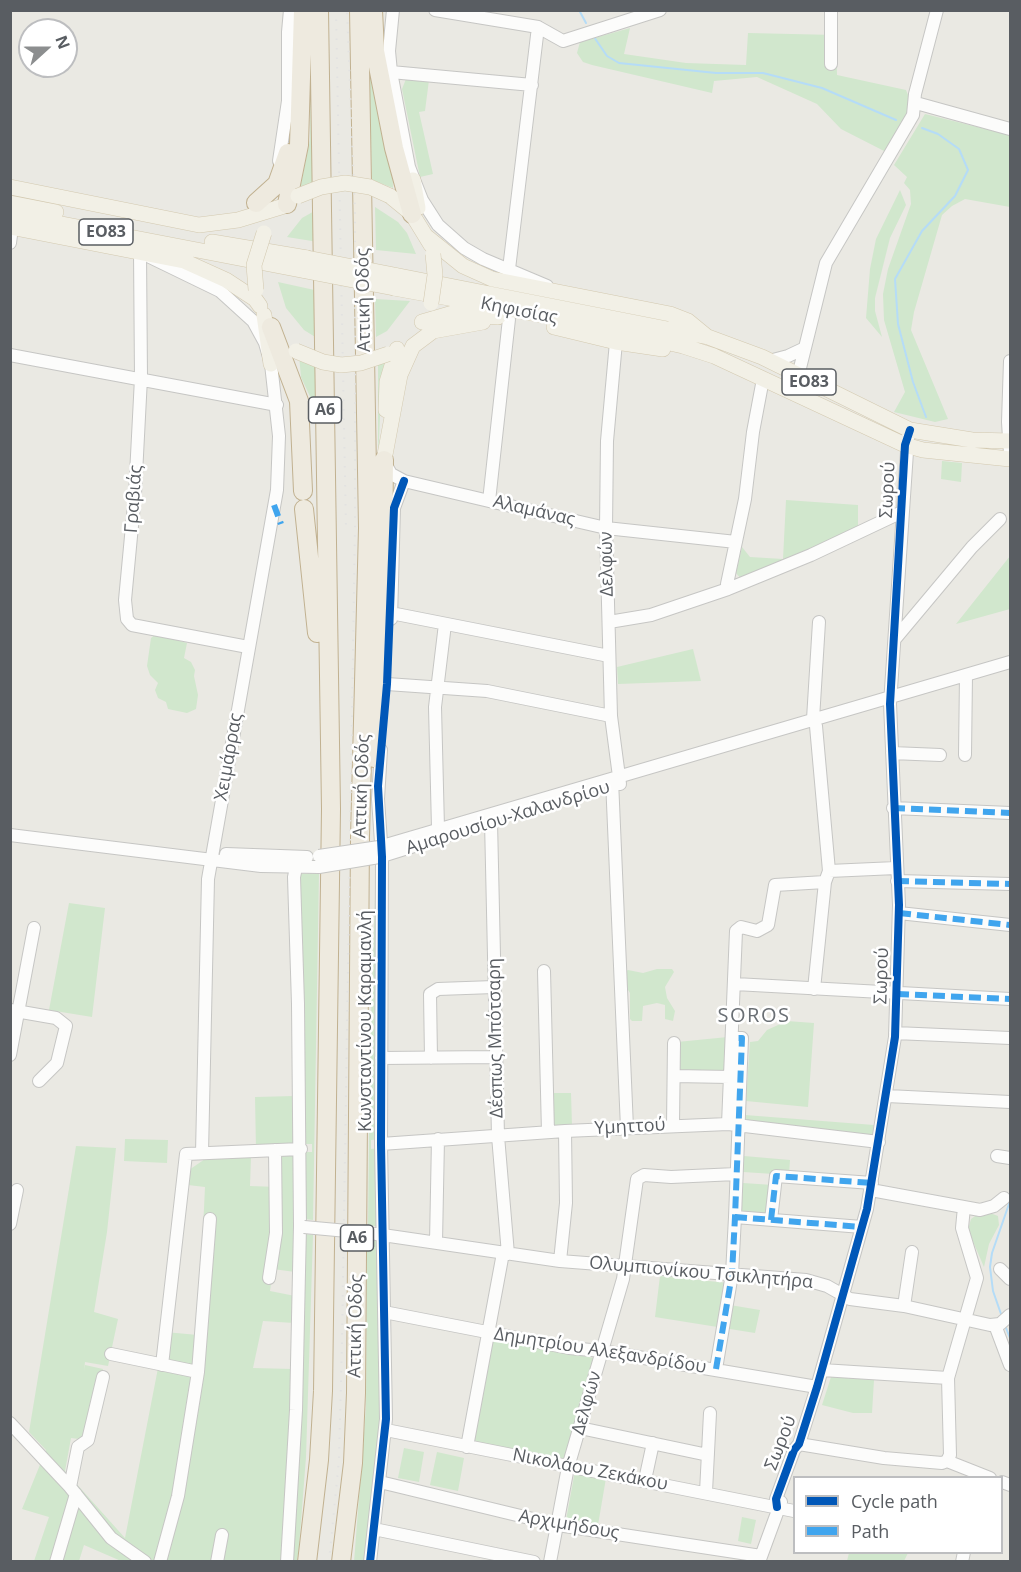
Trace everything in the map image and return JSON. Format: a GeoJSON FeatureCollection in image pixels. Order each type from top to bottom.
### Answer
{"type":"FeatureCollection","features":[{"type":"Feature","properties":{"kind":"highway"},"geometry":{"type":"LineString","coordinates":[[287,204],[298,155],[303,10]]}},
{"type":"Feature","properties":{"kind":"highway","name":"Αττική Οδός"},"geometry":{"type":"LineString","coordinates":[[307,1562],[320,1460],[323,1391],[318,864],[319,10]]}},
{"type":"Feature","properties":{"kind":"highway","name":"Αττική Οδός"},"geometry":{"type":"LineString","coordinates":[[340,1562],[353,1463],[356,1393],[360,837],[368,528],[359,10]]}},
{"type":"Feature","properties":{"kind":"highway"},"geometry":{"type":"LineString","coordinates":[[372,10],[375,51],[394,148],[423,231]]}},
{"type":"Feature","properties":{"kind":"highway"},"geometry":{"type":"LineString","coordinates":[[256,203],[272,190],[282,175],[298,112]]}},
{"type":"Feature","properties":{"kind":"highway"},"geometry":{"type":"LineString","coordinates":[[265,316],[299,401],[303,500],[316,613],[320,752],[318,864]]}},
{"type":"Feature","properties":{"kind":"highway"},"geometry":{"type":"LineString","coordinates":[[360,837],[374,755],[380,699],[384,460]]}},
{"type":"Feature","properties":{"kind":"main road"},"geometry":{"type":"LineString","coordinates":[[11,223],[142,253],[175,258],[206,269],[255,299],[265,316],[296,351],[314,359],[340,365],[370,361],[393,351],[423,319],[435,284],[412,180]]}},
{"type":"Feature","properties":{"kind":"main road"},"geometry":{"type":"LineString","coordinates":[[10,187],[135,211],[172,221],[212,225],[238,220],[287,204],[313,189],[345,183],[370,187],[395,199],[450,257],[477,273],[515,285],[670,314],[688,321],[708,337]]}},
{"type":"Feature","properties":{"kind":"main road","name":"Κηφισίας"},"geometry":{"type":"LineString","coordinates":[[10,203],[646,336],[700,351],[908,438],[972,440],[1010,446]]}},
{"type":"Feature","properties":{"kind":"main road"},"geometry":{"type":"LineString","coordinates":[[135,211],[210,215],[236,211],[256,203]]}},
{"type":"Feature","properties":{"kind":"main road"},"geometry":{"type":"LineString","coordinates":[[271,364],[265,316],[256,290],[256,257],[261,241],[273,219],[287,204]]}},
{"type":"Feature","properties":{"kind":"main road","name":"Κηφισίας"},"geometry":{"type":"LineString","coordinates":[[11,223],[307,264]]}},
{"type":"Feature","properties":{"kind":"main road","name":"Κηφισίας"},"geometry":{"type":"LineString","coordinates":[[394,282],[648,323],[708,337],[769,361],[798,376],[908,438],[923,450],[1011,459]]}},
{"type":"Feature","properties":{"kind":"main road"},"geometry":{"type":"LineString","coordinates":[[423,319],[460,313],[509,319],[616,342],[681,352],[700,351]]}},
{"type":"Feature","properties":{"kind":"main road"},"geometry":{"type":"LineString","coordinates":[[384,460],[400,375],[414,346],[422,337],[444,327],[509,319]]}},
{"type":"Feature","properties":{"kind":"main road"},"geometry":{"type":"LineString","coordinates":[[384,460],[387,390],[393,351]]}},
{"type":"Feature","properties":{"kind":"street"},"geometry":{"type":"LineString","coordinates":[[256,203],[275,172],[284,139],[288,101],[290,10]]}},
{"type":"Feature","properties":{"kind":"street"},"geometry":{"type":"LineString","coordinates":[[393,10],[389,51],[391,72],[412,180],[430,214],[450,236],[474,254],[565,293]]}},
{"type":"Feature","properties":{"kind":"street"},"geometry":{"type":"LineString","coordinates":[[435,10],[538,27],[563,41],[660,10]]}},
{"type":"Feature","properties":{"kind":"street"},"geometry":{"type":"LineString","coordinates":[[831,10],[831,64]]}},
{"type":"Feature","properties":{"kind":"street"},"geometry":{"type":"LineString","coordinates":[[798,376],[816,298],[830,254],[914,109],[915,94],[937,10]]}},
{"type":"Feature","properties":{"kind":"street"},"geometry":{"type":"LineString","coordinates":[[509,269],[538,27]]}},
{"type":"Feature","properties":{"kind":"street"},"geometry":{"type":"LineString","coordinates":[[391,72],[532,85]]}},
{"type":"Feature","properties":{"kind":"street"},"geometry":{"type":"LineString","coordinates":[[914,109],[1011,129]]}},
{"type":"Feature","properties":{"kind":"street"},"geometry":{"type":"LineString","coordinates":[[10,243],[11,223]]}},
{"type":"Feature","properties":{"kind":"street","name":"Χειμάρρας"},"geometry":{"type":"LineString","coordinates":[[142,253],[210,285],[236,303],[260,332],[271,364],[277,405],[279,461],[274,506],[212,856],[207,905],[202,1153]]}},
{"type":"Feature","properties":{"kind":"street","name":"Γραβιάς"},"geometry":{"type":"LineString","coordinates":[[142,253],[141,378],[134,504],[124,600],[127,619],[132,625],[248,647]]}},
{"type":"Feature","properties":{"kind":"street"},"geometry":{"type":"LineString","coordinates":[[489,501],[509,319]]}},
{"type":"Feature","properties":{"kind":"street","name":"Δελφών"},"geometry":{"type":"LineString","coordinates":[[616,342],[607,441],[606,528],[627,1128]]}},
{"type":"Feature","properties":{"kind":"street"},"geometry":{"type":"LineString","coordinates":[[769,361],[805,348]]}},
{"type":"Feature","properties":{"kind":"street"},"geometry":{"type":"LineString","coordinates":[[10,355],[277,405]]}},
{"type":"Feature","properties":{"kind":"street"},"geometry":{"type":"LineString","coordinates":[[1010,446],[1011,361]]}},
{"type":"Feature","properties":{"kind":"street"},"geometry":{"type":"LineString","coordinates":[[728,590],[727,584],[763,379]]}},
{"type":"Feature","properties":{"kind":"street","name":"Σωρού"},"geometry":{"type":"LineString","coordinates":[[760,1559],[777,1506],[783,1500],[800,1451],[799,1444],[862,1227],[872,1186],[887,1096],[895,1033],[899,913],[893,808],[891,697],[908,438]]}},
{"type":"Feature","properties":{"kind":"street"},"geometry":{"type":"LineString","coordinates":[[384,460],[391,474],[404,481]]}},
{"type":"Feature","properties":{"kind":"street","name":"Αλαμάνας"},"geometry":{"type":"LineString","coordinates":[[404,481],[606,528],[736,542]]}},
{"type":"Feature","properties":{"kind":"street","name":"Κωνσταντίνου Καραμανλή"},"geometry":{"type":"LineString","coordinates":[[370,1562],[386,1430],[381,1144],[379,774],[387,684],[394,508],[404,481]]}},
{"type":"Feature","properties":{"kind":"street"},"geometry":{"type":"LineString","coordinates":[[274,506],[281,524]]}},
{"type":"Feature","properties":{"kind":"street"},"geometry":{"type":"LineString","coordinates":[[609,622],[651,615],[728,590],[811,555],[902,512]]}},
{"type":"Feature","properties":{"kind":"street"},"geometry":{"type":"LineString","coordinates":[[895,639],[972,547],[1000,519]]}},
{"type":"Feature","properties":{"kind":"street"},"geometry":{"type":"LineString","coordinates":[[391,613],[609,656]]}},
{"type":"Feature","properties":{"kind":"street"},"geometry":{"type":"LineString","coordinates":[[896,613],[915,613]]}},
{"type":"Feature","properties":{"kind":"street"},"geometry":{"type":"LineString","coordinates":[[814,989],[827,876],[814,723],[819,622]]}},
{"type":"Feature","properties":{"kind":"street"},"geometry":{"type":"LineString","coordinates":[[438,828],[435,725],[437,686],[445,624]]}},
{"type":"Feature","properties":{"kind":"street","name":"Αμαρουσίου-Χαλανδρίου"},"geometry":{"type":"LineString","coordinates":[[10,827],[295,868],[380,852],[492,821],[1011,662]]}},
{"type":"Feature","properties":{"kind":"street"},"geometry":{"type":"LineString","coordinates":[[965,755],[966,675]]}},
{"type":"Feature","properties":{"kind":"street"},"geometry":{"type":"LineString","coordinates":[[387,684],[487,691],[611,716]]}},
{"type":"Feature","properties":{"kind":"street"},"geometry":{"type":"LineString","coordinates":[[892,753],[940,755]]}},
{"type":"Feature","properties":{"kind":"street","name":"Αμαρουσίου-Χαλανδρίου"},"geometry":{"type":"LineString","coordinates":[[380,852],[438,828],[616,783]]}},
{"type":"Feature","properties":{"kind":"street"},"geometry":{"type":"LineString","coordinates":[[893,808],[1011,813]]}},
{"type":"Feature","properties":{"kind":"street","name":"Δέσπως Μπότσαρη"},"geometry":{"type":"LineString","coordinates":[[467,1448],[505,1253],[498,1136],[492,821]]}},
{"type":"Feature","properties":{"kind":"street","name":"Αμαρουσίου-Χαλανδρίου"},"geometry":{"type":"LineString","coordinates":[[10,835],[212,856],[318,864]]}},
{"type":"Feature","properties":{"kind":"street"},"geometry":{"type":"LineString","coordinates":[[716,1369],[732,1274],[735,1217],[736,1174],[730,1077],[736,931],[741,927],[755,931],[768,926],[775,885],[897,867]]}},
{"type":"Feature","properties":{"kind":"street"},"geometry":{"type":"LineString","coordinates":[[287,1562],[296,1410],[302,1227],[295,868]]}},
{"type":"Feature","properties":{"kind":"street"},"geometry":{"type":"LineString","coordinates":[[897,881],[1011,884]]}},
{"type":"Feature","properties":{"kind":"street"},"geometry":{"type":"LineString","coordinates":[[899,913],[1011,925]]}},
{"type":"Feature","properties":{"kind":"street"},"geometry":{"type":"LineString","coordinates":[[10,1055],[14,1010],[34,928]]}},
{"type":"Feature","properties":{"kind":"street"},"geometry":{"type":"LineString","coordinates":[[544,971],[549,1132]]}},
{"type":"Feature","properties":{"kind":"street"},"geometry":{"type":"LineString","coordinates":[[735,984],[1011,999]]}},
{"type":"Feature","properties":{"kind":"street"},"geometry":{"type":"LineString","coordinates":[[431,1058],[430,994],[438,989],[494,987]]}},
{"type":"Feature","properties":{"kind":"street"},"geometry":{"type":"LineString","coordinates":[[14,1010],[56,1018],[66,1026],[58,1061],[39,1081]]}},
{"type":"Feature","properties":{"kind":"street"},"geometry":{"type":"LineString","coordinates":[[895,1033],[1011,1038]]}},
{"type":"Feature","properties":{"kind":"street"},"geometry":{"type":"LineString","coordinates":[[733,1038],[742,1038],[733,1124]]}},
{"type":"Feature","properties":{"kind":"street"},"geometry":{"type":"LineString","coordinates":[[673,1125],[674,1043]]}},
{"type":"Feature","properties":{"kind":"street"},"geometry":{"type":"LineString","coordinates":[[381,1058],[496,1057]]}},
{"type":"Feature","properties":{"kind":"street"},"geometry":{"type":"LineString","coordinates":[[674,1076],[730,1077]]}},
{"type":"Feature","properties":{"kind":"street"},"geometry":{"type":"LineString","coordinates":[[887,1096],[1011,1102]]}},
{"type":"Feature","properties":{"kind":"street","name":"Υμηττού"},"geometry":{"type":"LineString","coordinates":[[381,1144],[565,1131],[733,1124],[879,1142]]}},
{"type":"Feature","properties":{"kind":"street"},"geometry":{"type":"LineString","coordinates":[[560,1261],[566,1203],[565,1131]]}},
{"type":"Feature","properties":{"kind":"street"},"geometry":{"type":"LineString","coordinates":[[436,1242],[438,1139]]}},
{"type":"Feature","properties":{"kind":"street"},"geometry":{"type":"LineString","coordinates":[[162,1365],[186,1154],[300,1149]]}},
{"type":"Feature","properties":{"kind":"street"},"geometry":{"type":"LineString","coordinates":[[269,1278],[276,1222],[275,1150]]}},
{"type":"Feature","properties":{"kind":"street"},"geometry":{"type":"LineString","coordinates":[[997,1156],[1011,1158]]}},
{"type":"Feature","properties":{"kind":"street","name":"Δελφών"},"geometry":{"type":"LineString","coordinates":[[550,1562],[568,1467],[626,1267],[636,1182],[640,1177],[736,1174]]}},
{"type":"Feature","properties":{"kind":"street"},"geometry":{"type":"LineString","coordinates":[[771,1220],[776,1176],[872,1186],[964,1207],[988,1209],[1004,1198]]}},
{"type":"Feature","properties":{"kind":"street"},"geometry":{"type":"LineString","coordinates":[[10,1224],[17,1190]]}},
{"type":"Feature","properties":{"kind":"street"},"geometry":{"type":"LineString","coordinates":[[799,1444],[884,1458],[942,1464],[947,1461],[950,1455],[948,1378],[978,1275],[962,1228],[964,1207]]}},
{"type":"Feature","properties":{"kind":"street"},"geometry":{"type":"LineString","coordinates":[[735,1217],[862,1227]]}},
{"type":"Feature","properties":{"kind":"street"},"geometry":{"type":"LineString","coordinates":[[160,1562],[178,1496],[198,1372],[210,1219]]}},
{"type":"Feature","properties":{"kind":"street","name":"Ολυμπιονίκου Τσικλητήρα"},"geometry":{"type":"LineString","coordinates":[[302,1227],[382,1234],[560,1261],[814,1282],[842,1295],[904,1306],[965,1321],[995,1325]]}},
{"type":"Feature","properties":{"kind":"street"},"geometry":{"type":"LineString","coordinates":[[904,1306],[912,1252]]}},
{"type":"Feature","properties":{"kind":"street"},"geometry":{"type":"LineString","coordinates":[[1000,1269],[1011,1279]]}},
{"type":"Feature","properties":{"kind":"street","name":"Δημητρίου Αλεξανδρίδου"},"geometry":{"type":"LineString","coordinates":[[384,1312],[569,1348],[602,1351],[817,1387]]}},
{"type":"Feature","properties":{"kind":"street"},"geometry":{"type":"LineString","coordinates":[[1011,1315],[995,1325],[1011,1365]]}},
{"type":"Feature","properties":{"kind":"street"},"geometry":{"type":"LineString","coordinates":[[111,1354],[198,1372]]}},
{"type":"Feature","properties":{"kind":"street"},"geometry":{"type":"LineString","coordinates":[[822,1370],[948,1378]]}},
{"type":"Feature","properties":{"kind":"street"},"geometry":{"type":"LineString","coordinates":[[56,1562],[73,1491],[78,1447],[88,1440],[103,1377]]}},
{"type":"Feature","properties":{"kind":"street"},"geometry":{"type":"LineString","coordinates":[[706,1492],[710,1413]]}},
{"type":"Feature","properties":{"kind":"street"},"geometry":{"type":"LineString","coordinates":[[10,1423],[73,1491],[119,1546],[145,1562]]}},
{"type":"Feature","properties":{"kind":"street"},"geometry":{"type":"LineString","coordinates":[[580,1428],[708,1455]]}},
{"type":"Feature","properties":{"kind":"street","name":"Νικολάου Ζεκάκου"},"geometry":{"type":"LineString","coordinates":[[386,1430],[467,1448],[645,1480],[793,1510]]}},
{"type":"Feature","properties":{"kind":"street"},"geometry":{"type":"LineString","coordinates":[[645,1480],[652,1443]]}},
{"type":"Feature","properties":{"kind":"street"},"geometry":{"type":"LineString","coordinates":[[947,1461],[983,1476]]}},
{"type":"Feature","properties":{"kind":"street","name":"Αρχιμήδους"},"geometry":{"type":"LineString","coordinates":[[380,1482],[558,1526],[760,1559]]}},
{"type":"Feature","properties":{"kind":"street"},"geometry":{"type":"LineString","coordinates":[[374,1529],[534,1562]]}},
{"type":"Feature","properties":{"kind":"street"},"geometry":{"type":"LineString","coordinates":[[217,1562],[222,1535]]}},
{"type":"Feature","properties":{"kind":"green space"},"geometry":{"type":"Polygon","coordinates":[[[630,28],[624,54],[686,63],[746,65],[748,33],[836,35],[837,75],[906,90],[911,102],[909,112],[888,153],[841,129],[817,104],[757,77],[714,81],[712,93],[592,65],[583,62],[577,53],[580,42],[630,28]]]}},
{"type":"Feature","properties":{"kind":"green space"},"geometry":{"type":"Polygon","coordinates":[[[369,53],[392,151],[393,188],[372,180],[369,53]]]}},
{"type":"Feature","properties":{"kind":"green space"},"geometry":{"type":"Polygon","coordinates":[[[311,63],[316,187],[299,194],[310,140],[311,63]]]}},
{"type":"Feature","properties":{"kind":"green space"},"geometry":{"type":"Polygon","coordinates":[[[406,79],[429,80],[425,111],[419,112],[433,174],[420,177],[402,89],[406,79]]]}},
{"type":"Feature","properties":{"kind":"green space"},"geometry":{"type":"Polygon","coordinates":[[[925,114],[1010,135],[1010,207],[965,199],[942,215],[914,312],[911,330],[948,419],[935,422],[894,412],[905,392],[884,320],[883,294],[888,269],[911,204],[910,190],[904,183],[907,177],[894,165],[925,114]]]}},
{"type":"Feature","properties":{"kind":"green space"},"geometry":{"type":"Polygon","coordinates":[[[900,190],[906,205],[890,238],[875,298],[875,311],[882,337],[866,318],[870,269],[876,239],[900,190]]]}},
{"type":"Feature","properties":{"kind":"green space"},"geometry":{"type":"Polygon","coordinates":[[[375,207],[398,222],[407,233],[416,254],[376,250],[375,207]]]}},
{"type":"Feature","properties":{"kind":"green space"},"geometry":{"type":"Polygon","coordinates":[[[318,209],[318,242],[287,237],[302,218],[318,209]]]}},
{"type":"Feature","properties":{"kind":"green space"},"geometry":{"type":"Polygon","coordinates":[[[278,282],[319,291],[320,340],[304,330],[286,308],[278,282]]]}},
{"type":"Feature","properties":{"kind":"green space"},"geometry":{"type":"Polygon","coordinates":[[[375,299],[410,301],[387,331],[376,337],[375,299]]]}},
{"type":"Feature","properties":{"kind":"green space"},"geometry":{"type":"Polygon","coordinates":[[[299,355],[321,363],[319,416],[301,377],[299,355]]]}},
{"type":"Feature","properties":{"kind":"green space"},"geometry":{"type":"Polygon","coordinates":[[[387,355],[381,393],[378,462],[378,360],[387,355]]]}},
{"type":"Feature","properties":{"kind":"green space"},"geometry":{"type":"Polygon","coordinates":[[[942,461],[962,463],[961,482],[941,479],[942,461]]]}},
{"type":"Feature","properties":{"kind":"green space"},"geometry":{"type":"Polygon","coordinates":[[[786,500],[858,505],[858,531],[742,580],[736,573],[742,547],[750,557],[783,559],[786,500]]]}},
{"type":"Feature","properties":{"kind":"green space"},"geometry":{"type":"Polygon","coordinates":[[[1010,556],[1010,609],[956,624],[1010,556]]]}},
{"type":"Feature","properties":{"kind":"green space"},"geometry":{"type":"Polygon","coordinates":[[[156,634],[187,643],[184,658],[191,662],[195,670],[198,695],[196,709],[187,713],[168,709],[166,702],[158,698],[155,690],[158,683],[150,675],[147,666],[151,638],[156,634]]]}},
{"type":"Feature","properties":{"kind":"green space"},"geometry":{"type":"Polygon","coordinates":[[[693,649],[701,681],[618,684],[617,667],[693,649]]]}},
{"type":"Feature","properties":{"kind":"green space"},"geometry":{"type":"Polygon","coordinates":[[[379,864],[380,1139],[371,1140],[371,1149],[380,1148],[381,1227],[368,1225],[370,1051],[376,865],[379,864]]]}},
{"type":"Feature","properties":{"kind":"green space"},"geometry":{"type":"Polygon","coordinates":[[[319,873],[313,1220],[305,1219],[305,1152],[312,1152],[312,1144],[306,1144],[299,874],[319,873]]]}},
{"type":"Feature","properties":{"kind":"green space"},"geometry":{"type":"Polygon","coordinates":[[[69,903],[105,908],[92,1017],[49,1010],[69,903]]]}},
{"type":"Feature","properties":{"kind":"green space"},"geometry":{"type":"Polygon","coordinates":[[[657,969],[672,969],[674,972],[665,987],[667,998],[675,1011],[673,1021],[665,1019],[665,1005],[657,1003],[643,1006],[642,1021],[632,1021],[630,1019],[630,993],[623,982],[624,972],[628,970],[643,973],[657,969]]]}},
{"type":"Feature","properties":{"kind":"green space"},"geometry":{"type":"Polygon","coordinates":[[[787,1021],[814,1023],[808,1107],[746,1101],[750,1042],[758,1041],[767,1030],[787,1021]]]}},
{"type":"Feature","properties":{"kind":"green space"},"geometry":{"type":"Polygon","coordinates":[[[728,1037],[725,1074],[676,1072],[677,1042],[728,1037]]]}},
{"type":"Feature","properties":{"kind":"green space"},"geometry":{"type":"Polygon","coordinates":[[[547,1093],[571,1093],[572,1126],[548,1127],[547,1093]]]}},
{"type":"Feature","properties":{"kind":"green space"},"geometry":{"type":"Polygon","coordinates":[[[294,1096],[295,1146],[256,1149],[255,1097],[294,1096]]]}},
{"type":"Feature","properties":{"kind":"green space"},"geometry":{"type":"Polygon","coordinates":[[[745,1115],[874,1125],[872,1136],[745,1120],[745,1115]]]}},
{"type":"Feature","properties":{"kind":"green space"},"geometry":{"type":"Polygon","coordinates":[[[125,1139],[168,1140],[167,1163],[124,1161],[125,1139]]]}},
{"type":"Feature","properties":{"kind":"green space"},"geometry":{"type":"Polygon","coordinates":[[[76,1146],[116,1148],[107,1232],[94,1312],[118,1319],[108,1366],[85,1362],[84,1371],[85,1365],[103,1369],[87,1440],[71,1438],[65,1471],[125,1538],[165,1332],[198,1335],[205,1187],[188,1185],[189,1170],[205,1159],[251,1157],[250,1186],[278,1187],[277,1155],[298,1153],[295,1272],[273,1269],[270,1291],[295,1296],[294,1323],[263,1321],[253,1368],[293,1369],[285,1561],[121,1561],[84,1545],[79,1561],[34,1561],[49,1517],[22,1509],[46,1450],[29,1432],[76,1146]]]}},
{"type":"Feature","properties":{"kind":"green space"},"geometry":{"type":"Polygon","coordinates":[[[744,1156],[790,1160],[789,1175],[743,1172],[744,1156]]]}},
{"type":"Feature","properties":{"kind":"green space"},"geometry":{"type":"Polygon","coordinates":[[[743,1183],[773,1185],[769,1217],[741,1215],[743,1183]]]}},
{"type":"Feature","properties":{"kind":"green space"},"geometry":{"type":"Polygon","coordinates":[[[990,1213],[998,1216],[999,1225],[989,1244],[984,1267],[968,1230],[971,1219],[978,1214],[990,1213]]]}},
{"type":"Feature","properties":{"kind":"green space"},"geometry":{"type":"Polygon","coordinates":[[[304,1234],[313,1235],[306,1457],[297,1561],[291,1562],[304,1234]]]}},
{"type":"Feature","properties":{"kind":"green space"},"geometry":{"type":"Polygon","coordinates":[[[367,1240],[382,1241],[384,1431],[367,1561],[354,1562],[366,1407],[367,1240]]]}},
{"type":"Feature","properties":{"kind":"green space"},"geometry":{"type":"Polygon","coordinates":[[[660,1276],[728,1283],[724,1304],[760,1310],[755,1333],[655,1317],[660,1276]]]}},
{"type":"Feature","properties":{"kind":"green space"},"geometry":{"type":"Polygon","coordinates":[[[491,1340],[594,1358],[565,1463],[474,1444],[491,1340]]]}},
{"type":"Feature","properties":{"kind":"green space"},"geometry":{"type":"Polygon","coordinates":[[[831,1377],[874,1380],[872,1413],[853,1413],[822,1405],[831,1377]]]}},
{"type":"Feature","properties":{"kind":"green space"},"geometry":{"type":"Polygon","coordinates":[[[404,1448],[424,1452],[419,1482],[398,1478],[404,1448]]]}},
{"type":"Feature","properties":{"kind":"green space"},"geometry":{"type":"Polygon","coordinates":[[[437,1452],[464,1458],[458,1491],[430,1485],[437,1452]]]}},
{"type":"Feature","properties":{"kind":"green space"},"geometry":{"type":"Polygon","coordinates":[[[575,1471],[606,1478],[598,1525],[566,1520],[575,1471]]]}},
{"type":"Feature","properties":{"kind":"green space"},"geometry":{"type":"Polygon","coordinates":[[[742,1517],[756,1520],[751,1544],[738,1541],[742,1517]]]}},
{"type":"Feature","properties":{"kind":"green space"},"geometry":{"type":"Polygon","coordinates":[[[849,1554],[908,1554],[904,1561],[847,1561],[849,1554]]]}},
{"type":"Feature","properties":{"kind":"waterway"},"geometry":{"type":"LineString","coordinates":[[579,10],[586,23]]}},
{"type":"Feature","properties":{"kind":"waterway"},"geometry":{"type":"LineString","coordinates":[[594,37],[607,56],[619,63],[716,73],[763,73],[822,88],[896,120]]}},
{"type":"Feature","properties":{"kind":"waterway"},"geometry":{"type":"LineString","coordinates":[[922,128],[938,134],[959,149],[968,170],[955,196],[922,231],[895,279],[898,324],[913,382],[926,417]]}},
{"type":"Feature","properties":{"kind":"waterway"},"geometry":{"type":"LineString","coordinates":[[1001,1314],[993,1291],[990,1267],[992,1253],[1010,1201]]}},
{"type":"Feature","properties":{"kind":"waterway"},"geometry":{"type":"LineString","coordinates":[[1006,1328],[1010,1338]]}},
{"type":"Feature","properties":{"kind":"railway"},"geometry":{"type":"LineString","coordinates":[[336,10],[346,527]]}},
{"type":"Feature","properties":{"kind":"railway"},"geometry":{"type":"LineString","coordinates":[[329,1562],[339,1459],[342,1343],[355,527],[355,212],[347,10]]}},
{"type":"Feature","properties":{"kind":"marked path"},"geometry":{"type":"LineString","coordinates":[[274,505],[281,524]]}},
{"type":"Feature","properties":{"kind":"marked path"},"geometry":{"type":"LineString","coordinates":[[893,808],[1010,813]]}},
{"type":"Feature","properties":{"kind":"marked path"},"geometry":{"type":"LineString","coordinates":[[897,881],[1010,884]]}},
{"type":"Feature","properties":{"kind":"marked path"},"geometry":{"type":"LineString","coordinates":[[899,913],[1010,925]]}},
{"type":"Feature","properties":{"kind":"marked path"},"geometry":{"type":"LineString","coordinates":[[897,994],[1010,999]]}},
{"type":"Feature","properties":{"kind":"marked path"},"geometry":{"type":"LineString","coordinates":[[716,1369],[732,1274],[735,1217],[742,1038],[733,1038]]}},
{"type":"Feature","properties":{"kind":"marked path"},"geometry":{"type":"LineString","coordinates":[[771,1220],[776,1176],[872,1183]]}},
{"type":"Feature","properties":{"kind":"marked path"},"geometry":{"type":"LineString","coordinates":[[735,1217],[862,1227]]}},
{"type":"Feature","properties":{"kind":"cycle path"},"geometry":{"type":"LineString","coordinates":[[777,1507],[776,1499],[794,1450],[799,1444],[817,1387],[867,1209],[895,1037],[899,905],[890,704],[905,445],[910,430]]}},
{"type":"Feature","properties":{"kind":"cycle path"},"geometry":{"type":"LineString","coordinates":[[370,1562],[386,1419],[381,1144],[382,857],[378,786],[387,684],[394,508],[404,481]]}},
{"type":"Feature","properties":{"kind":"district","name":"SOROS"},"geometry":{"type":"Point","coordinates":[754,1016]}}]}
